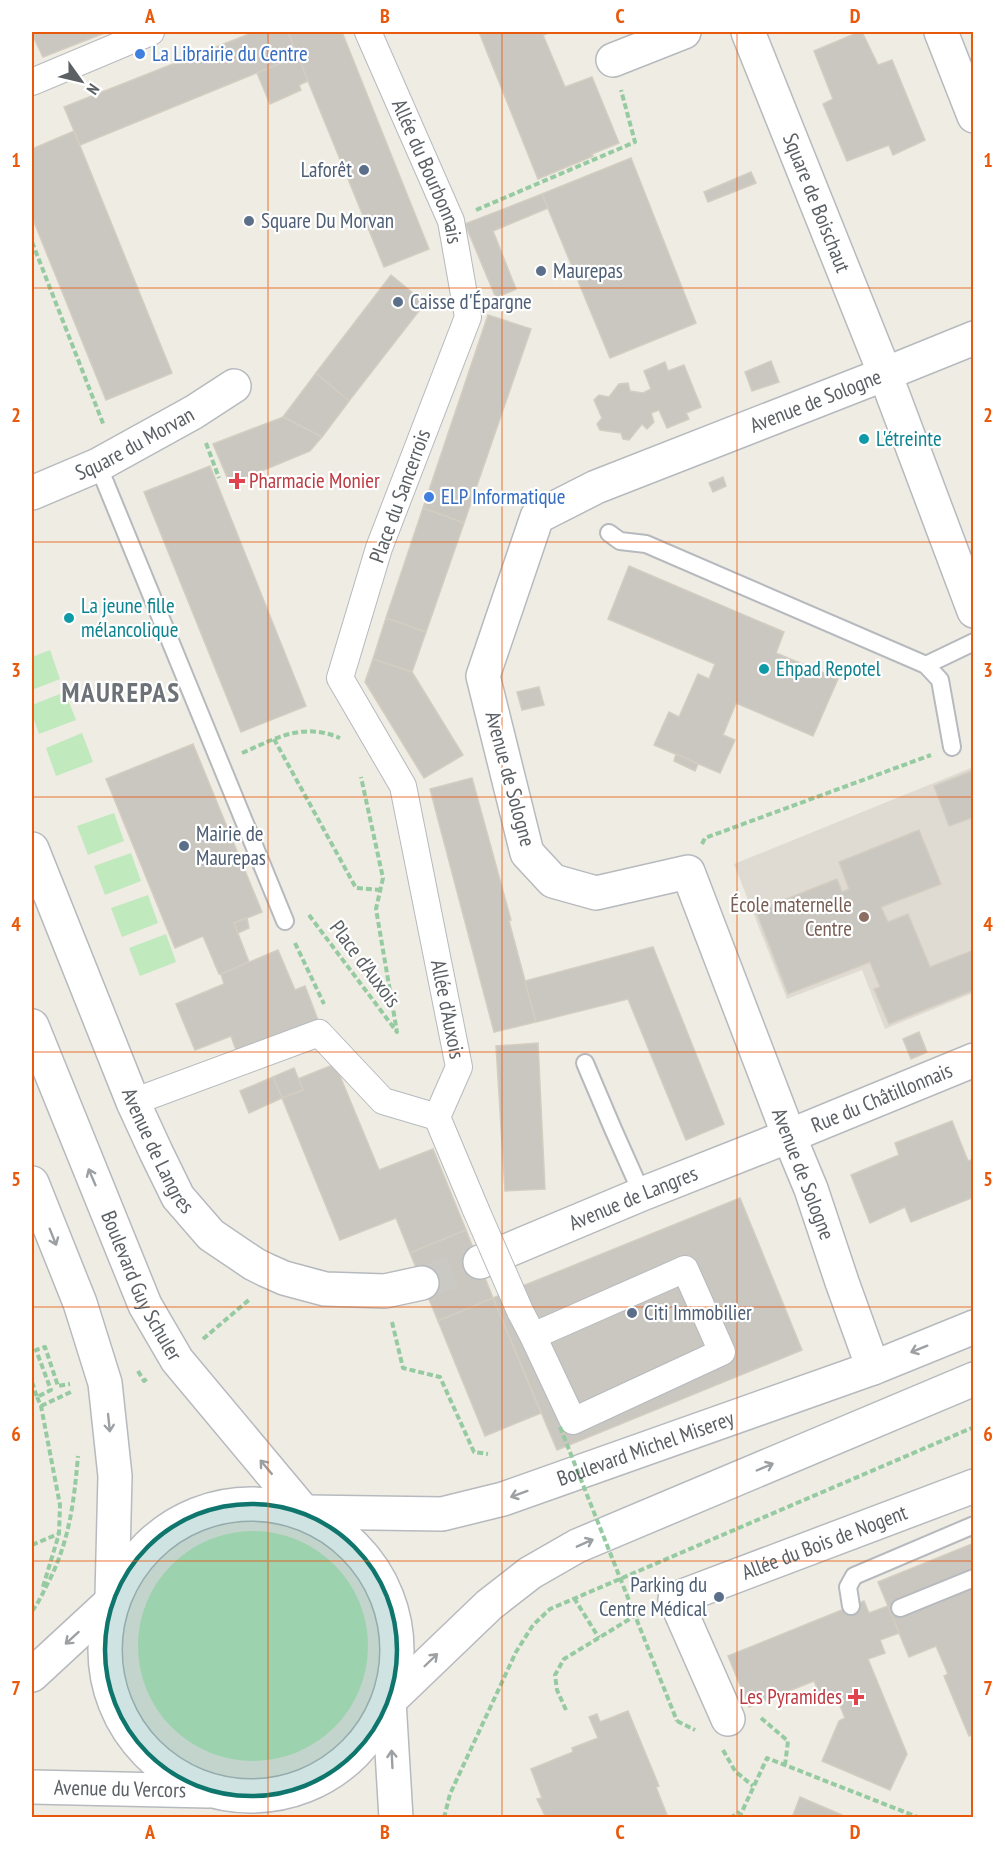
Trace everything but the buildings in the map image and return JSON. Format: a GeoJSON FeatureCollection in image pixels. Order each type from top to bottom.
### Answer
{"type":"FeatureCollection","features":[{"type":"Feature","properties":{"kind":"street"},"geometry":{"type":"LineString","coordinates":[[32,82],[151,32]]}},
{"type":"Feature","properties":{"kind":"street","name":"Allée du Bourbonnais"},"geometry":{"type":"LineString","coordinates":[[368,32],[451,221],[468,317]]}},
{"type":"Feature","properties":{"kind":"street"},"geometry":{"type":"LineString","coordinates":[[612,60],[684,32]]}},
{"type":"Feature","properties":{"kind":"street","name":"Square de Boischaut"},"geometry":{"type":"LineString","coordinates":[[748,32],[885,374],[974,611]]}},
{"type":"Feature","properties":{"kind":"street"},"geometry":{"type":"LineString","coordinates":[[940,32],[974,116]]}},
{"type":"Feature","properties":{"kind":"street","name":"Place du Sancerrois"},"geometry":{"type":"LineString","coordinates":[[340,678],[379,548],[468,317]]}},
{"type":"Feature","properties":{"kind":"street","name":"Avenue de Sologne"},"geometry":{"type":"LineString","coordinates":[[873,1368],[811,1189],[688,872],[596,893],[553,881],[527,853],[483,676],[537,517],[596,487],[974,338]]}},
{"type":"Feature","properties":{"kind":"street","name":"Square du Morvan"},"geometry":{"type":"LineString","coordinates":[[32,493],[98,465],[194,412],[234,386]]}},
{"type":"Feature","properties":{"kind":"street","name":"Allée d'Auxois"},"geometry":{"type":"LineString","coordinates":[[340,678],[365,741],[403,786],[459,1067],[437,1117]]}},
{"type":"Feature","properties":{"kind":"street","name":"Avenue de Langres"},"geometry":{"type":"LineString","coordinates":[[32,849],[133,1102],[178,1197],[211,1234],[254,1264],[284,1278],[325,1289],[384,1291],[422,1283]]}},
{"type":"Feature","properties":{"kind":"street","name":"Boulevard Guy Schuler"},"geometry":{"type":"LineString","coordinates":[[32,1026],[146,1305],[177,1360],[304,1512]]}},
{"type":"Feature","properties":{"kind":"street"},"geometry":{"type":"LineString","coordinates":[[133,1102],[319,1033],[383,1101],[437,1117],[520,1311],[533,1336],[567,1424],[722,1352],[685,1269],[533,1336]]}},
{"type":"Feature","properties":{"kind":"street","name":"Rue du Châtillonnais"},"geometry":{"type":"LineString","coordinates":[[789,1137],[974,1060]]}},
{"type":"Feature","properties":{"kind":"street","name":"Avenue de Langres"},"geometry":{"type":"LineString","coordinates":[[480,1262],[642,1194],[789,1137]]}},
{"type":"Feature","properties":{"kind":"street"},"geometry":{"type":"LineString","coordinates":[[32,1183],[80,1304],[105,1383],[115,1476],[112,1601],[104,1645],[109,1689],[127,1730],[156,1763],[186,1782],[208,1791],[250,1798],[292,1792],[331,1774],[363,1746],[389,1701],[489,1605],[530,1573],[577,1546],[974,1379]]}},
{"type":"Feature","properties":{"kind":"street","name":"Boulevard Michel Miserey"},"geometry":{"type":"LineString","coordinates":[[304,1512],[442,1514],[503,1499],[873,1368],[974,1327]]}},
{"type":"Feature","properties":{"kind":"street","name":"Allée du Bois de Nogent"},"geometry":{"type":"LineString","coordinates":[[675,1599],[973,1489]]}},
{"type":"Feature","properties":{"kind":"street"},"geometry":{"type":"LineString","coordinates":[[32,1675],[112,1601],[140,1554],[174,1524],[215,1507],[260,1503],[304,1512],[351,1541],[377,1572],[393,1609],[399,1650],[389,1701],[396,1818]]}},
{"type":"Feature","properties":{"kind":"street"},"geometry":{"type":"LineString","coordinates":[[675,1599],[728,1719]]}},
{"type":"Feature","properties":{"kind":"street","name":"Avenue du Vercors"},"geometry":{"type":"LineString","coordinates":[[32,1787],[208,1791]]}},
{"type":"Feature","properties":{"kind":"street"},"geometry":{"type":"LineString","coordinates":[[208,1791],[230,1818]]}},
{"type":"Feature","properties":{"kind":"lane"},"geometry":{"type":"LineString","coordinates":[[98,465],[282,914]]}},
{"type":"Feature","properties":{"kind":"lane"},"geometry":{"type":"LineString","coordinates":[[609,533],[620,541],[646,544],[926,665],[940,680],[952,747]]}},
{"type":"Feature","properties":{"kind":"lane"},"geometry":{"type":"LineString","coordinates":[[926,665],[974,642]]}},
{"type":"Feature","properties":{"kind":"lane"},"geometry":{"type":"LineString","coordinates":[[585,1063],[642,1194]]}},
{"type":"Feature","properties":{"kind":"lane"},"geometry":{"type":"LineString","coordinates":[[851,1606],[848,1587],[854,1575],[974,1525]]}},
{"type":"Feature","properties":{"kind":"lane"},"geometry":{"type":"LineString","coordinates":[[900,1608],[974,1578]]}},
{"type":"Feature","properties":{"kind":"path"},"geometry":{"type":"LineString","coordinates":[[451,221],[635,142],[612,60]]}},
{"type":"Feature","properties":{"kind":"path"},"geometry":{"type":"LineString","coordinates":[[32,243],[98,409]]}},
{"type":"Feature","properties":{"kind":"path"},"geometry":{"type":"LineString","coordinates":[[220,762],[293,732],[324,732],[365,741]]}},
{"type":"Feature","properties":{"kind":"path","name":"Place d'Auxois"},"geometry":{"type":"LineString","coordinates":[[274,740],[356,888],[380,890]]}},
{"type":"Feature","properties":{"kind":"path","name":"Place d'Auxois"},"geometry":{"type":"LineString","coordinates":[[335,1050],[337,1032],[282,914],[300,902],[397,1032],[376,909],[383,878],[365,741]]}},
{"type":"Feature","properties":{"kind":"path"},"geometry":{"type":"LineString","coordinates":[[688,872],[705,838],[952,747]]}},
{"type":"Feature","properties":{"kind":"path"},"geometry":{"type":"LineString","coordinates":[[384,1291],[403,1368],[440,1377],[474,1452],[488,1454]]}},
{"type":"Feature","properties":{"kind":"path"},"geometry":{"type":"LineString","coordinates":[[37,1397],[51,1390],[36,1350],[45,1347],[58,1386],[77,1383]]}},
{"type":"Feature","properties":{"kind":"path"},"geometry":{"type":"LineString","coordinates":[[32,1382],[41,1406],[60,1505],[59,1534],[39,1602]]}},
{"type":"Feature","properties":{"kind":"path"},"geometry":{"type":"LineString","coordinates":[[41,1406],[77,1389],[78,1399]]}},
{"type":"Feature","properties":{"kind":"path"},"geometry":{"type":"LineString","coordinates":[[567,1424],[677,1721]]}},
{"type":"Feature","properties":{"kind":"path"},"geometry":{"type":"LineString","coordinates":[[32,1611],[39,1602],[61,1556],[74,1502],[78,1451]]}},
{"type":"Feature","properties":{"kind":"path"},"geometry":{"type":"LineString","coordinates":[[32,1545],[59,1534]]}},
{"type":"Feature","properties":{"kind":"path"},"geometry":{"type":"LineString","coordinates":[[574,1598],[599,1638]]}},
{"type":"Feature","properties":{"kind":"path"},"geometry":{"type":"LineString","coordinates":[[566,1710],[556,1690],[555,1675],[564,1659],[638,1614],[675,1599]]}},
{"type":"Feature","properties":{"kind":"path"},"geometry":{"type":"LineString","coordinates":[[728,1719],[749,1719],[759,1716],[775,1728],[788,1741],[785,1765]]}},
{"type":"Feature","properties":{"kind":"path"},"geometry":{"type":"LineString","coordinates":[[739,1818],[767,1758],[920,1818]]}},
{"type":"Feature","properties":{"kind":"path"},"geometry":{"type":"LineString","coordinates":[[730,1818],[741,1812]]}},
{"type":"Feature","properties":{"kind":"highlighted area"},"geometry":{"type":"Polygon","coordinates":[[[260,1503],[304,1512],[351,1541],[377,1572],[393,1609],[399,1650],[389,1701],[363,1746],[331,1774],[292,1792],[250,1798],[208,1791],[156,1763],[127,1730],[109,1689],[104,1645],[112,1601],[140,1554],[174,1524],[215,1507],[260,1503]]]}},
{"type":"Feature","properties":{"kind":"shaded area","name":"École maternelle Centre"},"geometry":{"type":"Polygon","coordinates":[[[973,767],[973,993],[885,1029],[862,970],[787,999],[734,864],[973,767]]]}},
{"type":"Feature","properties":{"kind":"green space"},"geometry":{"type":"Polygon","coordinates":[[[50,650],[60,679],[32,690],[32,657],[50,650]]]}},
{"type":"Feature","properties":{"kind":"green space"},"geometry":{"type":"Polygon","coordinates":[[[65,692],[76,720],[39,734],[32,714],[32,705],[65,692]]]}},
{"type":"Feature","properties":{"kind":"green space"},"geometry":{"type":"Polygon","coordinates":[[[82,733],[93,762],[56,776],[46,748],[82,733]]]}},
{"type":"Feature","properties":{"kind":"green space"},"geometry":{"type":"Polygon","coordinates":[[[114,813],[124,841],[88,855],[77,826],[114,813]]]}},
{"type":"Feature","properties":{"kind":"green space"},"geometry":{"type":"Polygon","coordinates":[[[131,853],[141,881],[105,895],[94,866],[131,853]]]}},
{"type":"Feature","properties":{"kind":"green space"},"geometry":{"type":"Polygon","coordinates":[[[148,895],[158,923],[122,937],[111,908],[148,895]]]}},
{"type":"Feature","properties":{"kind":"green space"},"geometry":{"type":"Polygon","coordinates":[[[166,934],[176,962],[140,976],[129,948],[166,934]]]}},
{"type":"Feature","properties":{"kind":"green space"},"geometry":{"type":"Polygon","coordinates":[[[253,1531],[275,1533],[297,1540],[317,1550],[342,1573],[349,1582],[363,1613],[368,1646],[366,1668],[359,1690],[349,1710],[326,1735],[317,1742],[286,1756],[253,1761],[231,1759],[209,1752],[189,1742],[164,1719],[157,1710],[143,1679],[138,1646],[140,1624],[147,1602],[157,1582],[180,1557],[189,1550],[220,1536],[253,1531]]]}},
{"type":"Feature","properties":{"kind":"tunnel"},"geometry":{"type":"LineString","coordinates":[[422,1283],[480,1262]]}},
{"type":"Feature","properties":{"kind":"place","name":"La Librairie du Centre"},"geometry":{"type":"Point","coordinates":[140,54]}},
{"type":"Feature","properties":{"kind":"place","name":"Laforêt"},"geometry":{"type":"Point","coordinates":[364,170]}},
{"type":"Feature","properties":{"kind":"place","name":"Square Du Morvan"},"geometry":{"type":"Point","coordinates":[249,221]}},
{"type":"Feature","properties":{"kind":"place","name":"Maurepas"},"geometry":{"type":"Point","coordinates":[541,271]}},
{"type":"Feature","properties":{"kind":"place","name":"Caisse d'Épargne"},"geometry":{"type":"Point","coordinates":[398,302]}},
{"type":"Feature","properties":{"kind":"place","name":"L'étreinte"},"geometry":{"type":"Point","coordinates":[864,439]}},
{"type":"Feature","properties":{"kind":"place","name":"Pharmacie Monier"},"geometry":{"type":"Point","coordinates":[237,481]}},
{"type":"Feature","properties":{"kind":"place","name":"ELP Informatique"},"geometry":{"type":"Point","coordinates":[429,497]}},
{"type":"Feature","properties":{"kind":"place","name":"La jeune fille mélancolique"},"geometry":{"type":"Point","coordinates":[69,618]}},
{"type":"Feature","properties":{"kind":"place","name":"Ehpad Repotel"},"geometry":{"type":"Point","coordinates":[764,669]}},
{"type":"Feature","properties":{"kind":"place","name":"Mairie de Maurepas"},"geometry":{"type":"Point","coordinates":[184,846]}},
{"type":"Feature","properties":{"kind":"place","name":"École maternelle Centre"},"geometry":{"type":"Point","coordinates":[864,917]}},
{"type":"Feature","properties":{"kind":"place","name":"Citi Immobilier"},"geometry":{"type":"Point","coordinates":[632,1313]}},
{"type":"Feature","properties":{"kind":"place","name":"Parking du Centre Médical"},"geometry":{"type":"Point","coordinates":[719,1597]}},
{"type":"Feature","properties":{"kind":"place","name":"Les Pyramides"},"geometry":{"type":"Point","coordinates":[856,1697]}},
{"type":"Feature","properties":{"kind":"district","name":"MAUREPAS"},"geometry":{"type":"Point","coordinates":[121,693]}}]}
